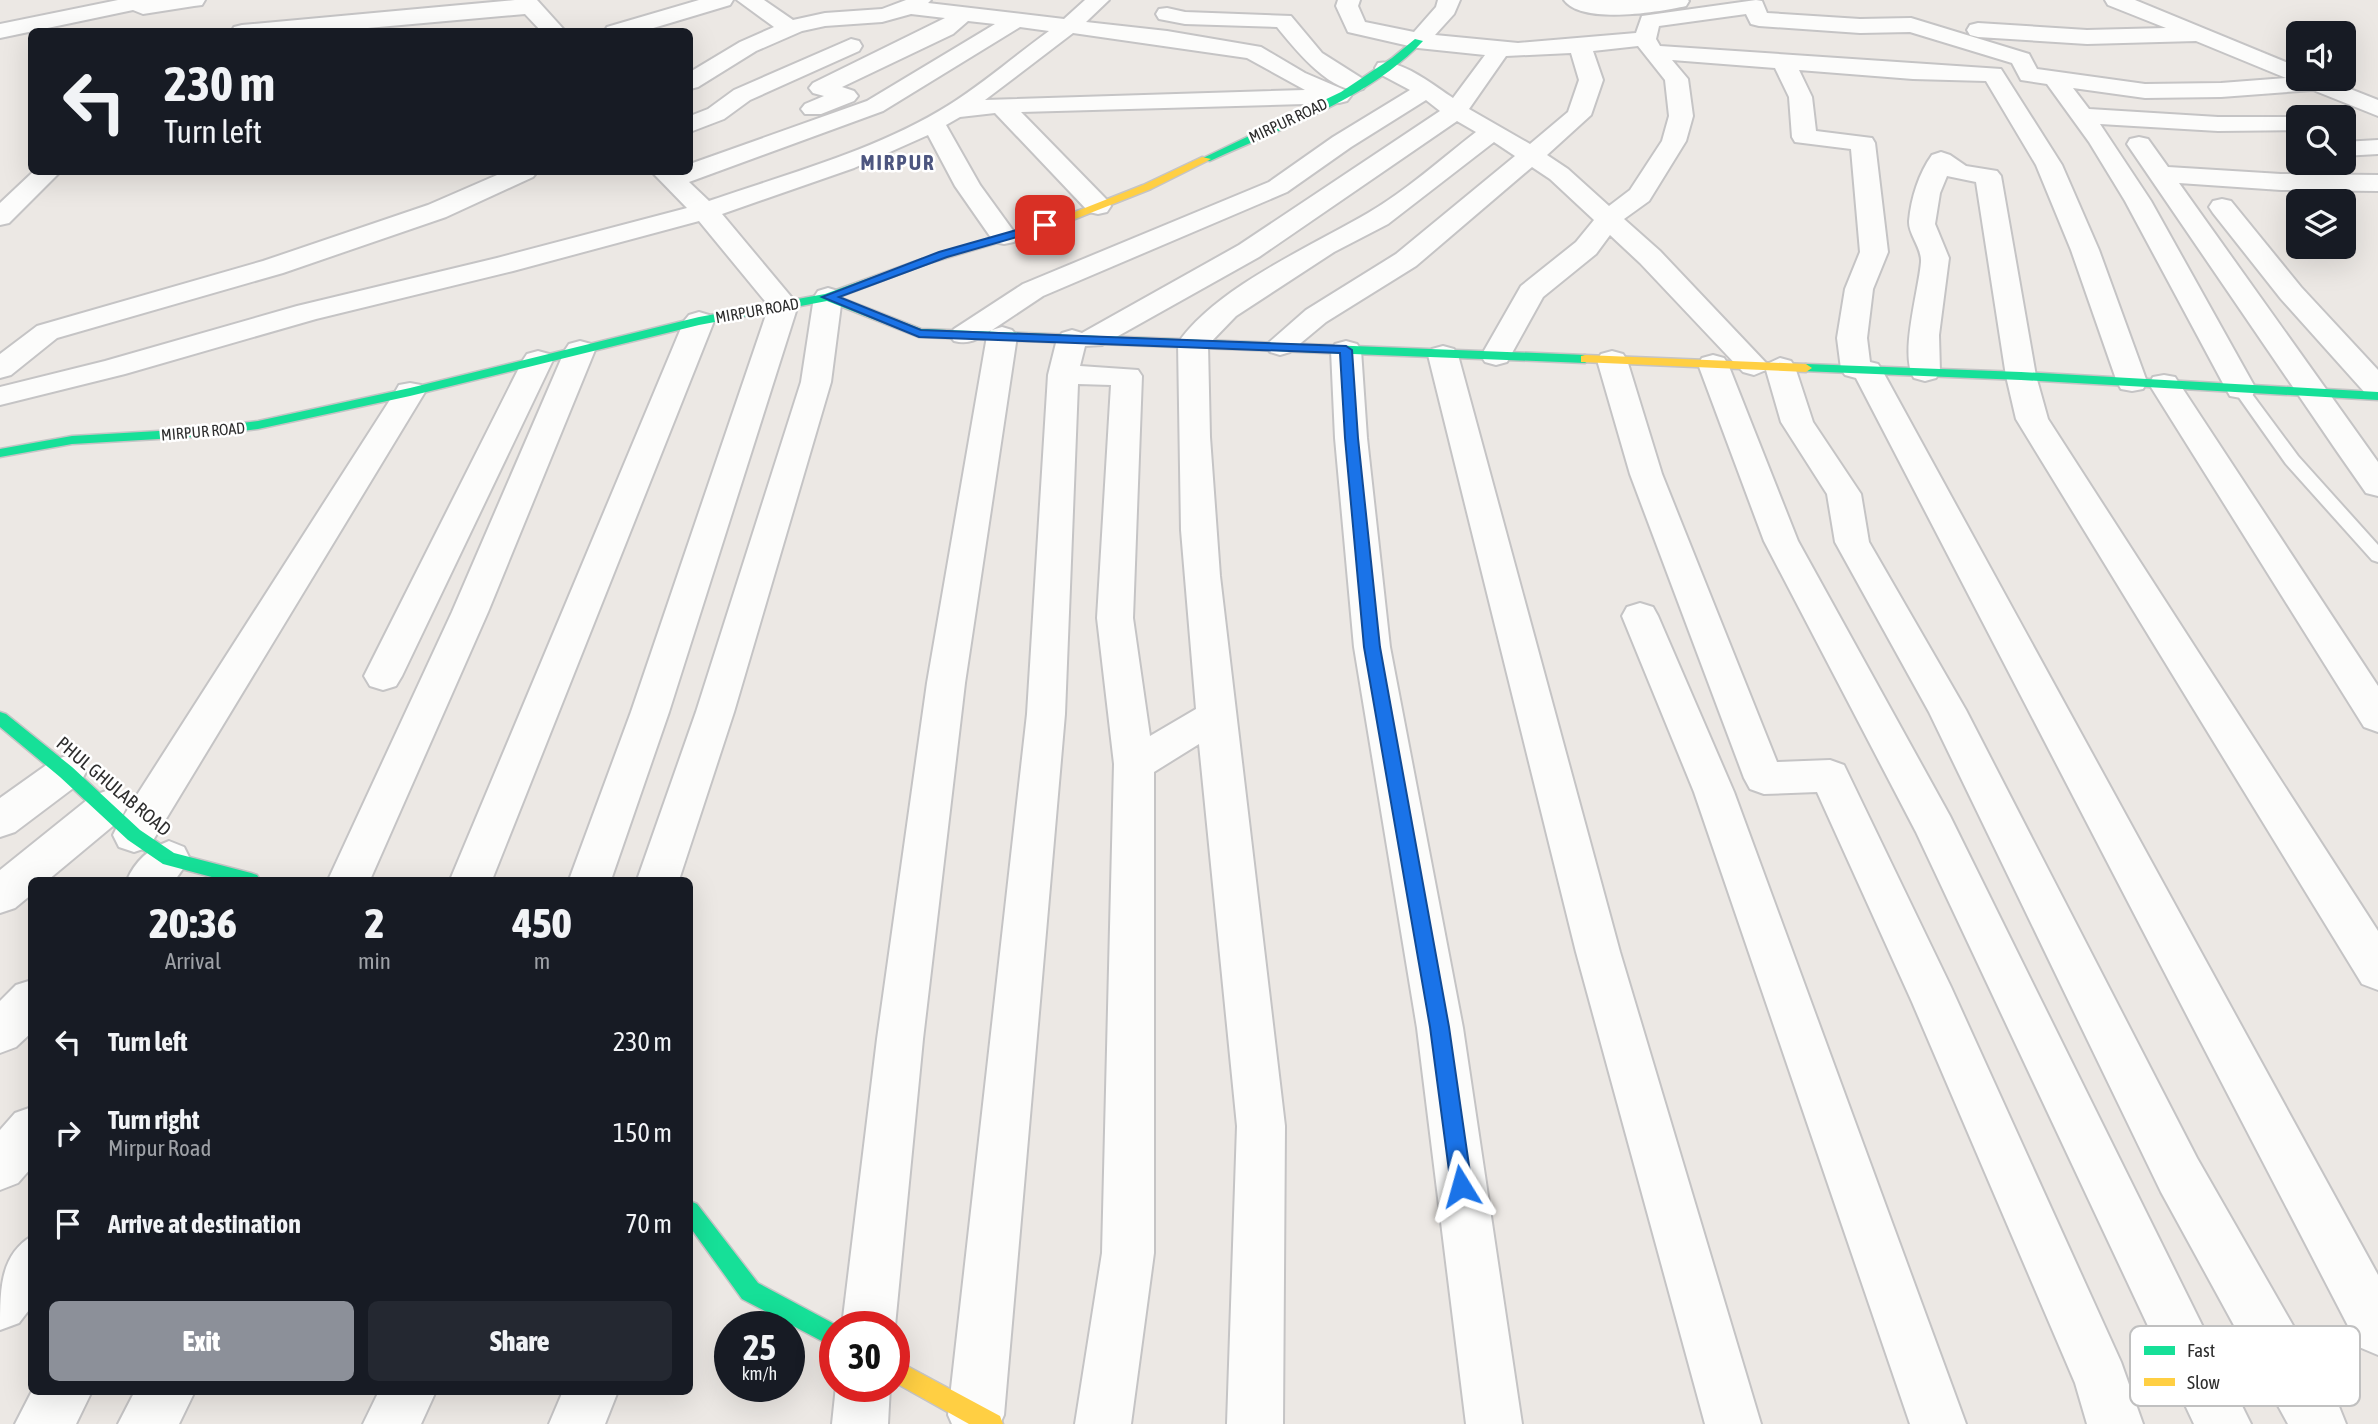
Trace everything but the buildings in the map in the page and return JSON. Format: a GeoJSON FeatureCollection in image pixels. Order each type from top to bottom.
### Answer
{"type":"FeatureCollection","features":[{"type":"Feature","properties":{"kind":"street"},"geometry":{"type":"LineString","coordinates":[[0,31],[144,3],[194,0]]}},
{"type":"Feature","properties":{"kind":"street"},"geometry":{"type":"LineString","coordinates":[[628,28],[722,0]]}},
{"type":"Feature","properties":{"kind":"street"},"geometry":{"type":"LineString","coordinates":[[748,0],[789,28]]}},
{"type":"Feature","properties":{"kind":"street"},"geometry":{"type":"LineString","coordinates":[[812,22],[831,10],[835,0]]}},
{"type":"Feature","properties":{"kind":"street"},"geometry":{"type":"LineString","coordinates":[[0,396],[114,368],[307,312],[503,265],[705,211],[845,163],[943,117],[1069,26],[1098,0]]}},
{"type":"Feature","properties":{"kind":"street"},"geometry":{"type":"LineString","coordinates":[[1349,0],[1347,6],[1356,27],[1418,41],[1500,49],[1649,45],[1782,62],[1913,72],[1993,74],[2049,165],[2085,250],[2148,383],[2378,717]]}},
{"type":"Feature","properties":{"kind":"street","name":"MIRPUR ROAD"},"geometry":{"type":"LineString","coordinates":[[0,453],[72,440],[193,433],[258,425],[410,392],[699,321],[828,297],[932,258],[1061,221],[1147,187],[1348,90],[1386,68],[1418,41],[1446,9],[1449,0]]}},
{"type":"Feature","properties":{"kind":"street"},"geometry":{"type":"LineString","coordinates":[[1575,0],[1586,7],[1655,7],[1680,0]]}},
{"type":"Feature","properties":{"kind":"street"},"geometry":{"type":"LineString","coordinates":[[2116,0],[2286,68]]}},
{"type":"Feature","properties":{"kind":"street"},"geometry":{"type":"LineString","coordinates":[[2134,0],[2201,24],[2286,60]]}},
{"type":"Feature","properties":{"kind":"street"},"geometry":{"type":"LineString","coordinates":[[137,28],[144,3]]}},
{"type":"Feature","properties":{"kind":"street"},"geometry":{"type":"LineString","coordinates":[[283,28],[528,4],[551,28]]}},
{"type":"Feature","properties":{"kind":"street"},"geometry":{"type":"LineString","coordinates":[[693,80],[737,51],[789,28],[812,22],[873,17],[916,4],[964,14],[1158,37],[1253,52],[1297,78],[1348,90]]}},
{"type":"Feature","properties":{"kind":"street"},"geometry":{"type":"LineString","coordinates":[[1496,356],[1531,292],[1586,248],[1608,219],[1640,195],[1674,141],[1681,116],[1676,79],[1649,45],[1650,21],[1754,6],[1759,19],[1860,26],[1911,25],[2021,59],[2029,75],[2145,90],[2221,90],[2286,82]]}},
{"type":"Feature","properties":{"kind":"street"},"geometry":{"type":"LineString","coordinates":[[1158,37],[1166,13],[1185,18],[1283,21],[1314,58],[1348,90]]}},
{"type":"Feature","properties":{"kind":"street"},"geometry":{"type":"LineString","coordinates":[[693,154],[846,96],[821,88],[945,29],[964,14]]}},
{"type":"Feature","properties":{"kind":"street"},"geometry":{"type":"LineString","coordinates":[[693,167],[875,106],[1017,20]]}},
{"type":"Feature","properties":{"kind":"street"},"geometry":{"type":"LineString","coordinates":[[693,124],[716,114],[742,95],[863,40],[812,22]]}},
{"type":"Feature","properties":{"kind":"street"},"geometry":{"type":"LineString","coordinates":[[1955,39],[1967,30],[2087,37],[2203,34]]}},
{"type":"Feature","properties":{"kind":"street"},"geometry":{"type":"LineString","coordinates":[[1280,346],[1316,316],[1406,260],[1579,115],[1591,80],[1580,45]]}},
{"type":"Feature","properties":{"kind":"street"},"geometry":{"type":"LineString","coordinates":[[1075,351],[1249,251],[1455,111],[1500,49]]}},
{"type":"Feature","properties":{"kind":"street"},"geometry":{"type":"LineString","coordinates":[[1782,62],[1796,79],[1805,110],[1804,137],[1863,143],[1874,252],[1859,289],[1852,338],[1861,370],[2378,1328]]}},
{"type":"Feature","properties":{"kind":"street"},"geometry":{"type":"LineString","coordinates":[[1386,68],[1493,131],[1559,174],[1650,257],[1797,422],[1843,494],[1852,542],[1947,710],[2179,1175],[2263,1326]]}},
{"type":"Feature","properties":{"kind":"street"},"geometry":{"type":"LineString","coordinates":[[2054,78],[2101,141],[2138,201],[2241,389]]}},
{"type":"Feature","properties":{"kind":"street"},"geometry":{"type":"LineString","coordinates":[[943,117],[1001,105],[1348,90]]}},
{"type":"Feature","properties":{"kind":"street"},"geometry":{"type":"LineString","coordinates":[[870,1311],[900,1039],[946,683],[983,336],[1033,290],[1278,187],[1342,142],[1426,90]]}},
{"type":"Feature","properties":{"kind":"street"},"geometry":{"type":"LineString","coordinates":[[2339,91],[2378,109]]}},
{"type":"Feature","properties":{"kind":"street"},"geometry":{"type":"LineString","coordinates":[[2354,91],[2378,98]]}},
{"type":"Feature","properties":{"kind":"street"},"geometry":{"type":"LineString","coordinates":[[1001,105],[1098,206]]}},
{"type":"Feature","properties":{"kind":"street"},"geometry":{"type":"LineString","coordinates":[[2083,116],[2218,124],[2286,122]]}},
{"type":"Feature","properties":{"kind":"street"},"geometry":{"type":"LineString","coordinates":[[943,117],[968,186],[1004,236]]}},
{"type":"Feature","properties":{"kind":"street"},"geometry":{"type":"LineString","coordinates":[[1255,1424],[1261,1126],[1199,557],[1192,426],[1192,343],[1226,310],[1324,246],[1379,218],[1493,131]]}},
{"type":"Feature","properties":{"kind":"street"},"geometry":{"type":"LineString","coordinates":[[2101,141],[2152,145],[2161,174],[2309,393],[2378,485]]}},
{"type":"Feature","properties":{"kind":"street"},"geometry":{"type":"LineString","coordinates":[[2356,148],[2378,147]]}},
{"type":"Feature","properties":{"kind":"street"},"geometry":{"type":"LineString","coordinates":[[1925,372],[1924,335],[1935,258],[1922,224],[1927,193],[1941,160],[1959,173],[1988,176],[2021,376],[2032,419],[2378,970]]}},
{"type":"Feature","properties":{"kind":"street"},"geometry":{"type":"LineString","coordinates":[[2161,174],[2280,182],[2378,183]]}},
{"type":"Feature","properties":{"kind":"street"},"geometry":{"type":"LineString","coordinates":[[0,217],[44,175]]}},
{"type":"Feature","properties":{"kind":"street"},"geometry":{"type":"LineString","coordinates":[[0,369],[47,332],[273,267],[437,211],[517,175]]}},
{"type":"Feature","properties":{"kind":"street"},"geometry":{"type":"LineString","coordinates":[[591,877],[650,712],[784,305],[705,211],[668,175]]}},
{"type":"Feature","properties":{"kind":"street"},"geometry":{"type":"LineString","coordinates":[[2183,206],[2260,207]]}},
{"type":"Feature","properties":{"kind":"street"},"geometry":{"type":"LineString","coordinates":[[2222,206],[2291,293],[2378,388]]}},
{"type":"Feature","properties":{"kind":"street"},"geometry":{"type":"LineString","coordinates":[[659,877],[715,712],[816,382],[828,297],[919,333],[983,336],[1075,351],[1192,343],[1280,346],[1443,355],[2021,376],[2378,396]]}},
{"type":"Feature","properties":{"kind":"street"},"geometry":{"type":"LineString","coordinates":[[472,877],[699,321]]}},
{"type":"Feature","properties":{"kind":"street"},"geometry":{"type":"LineString","coordinates":[[350,877],[470,612],[580,350]]}},
{"type":"Feature","properties":{"kind":"street"},"geometry":{"type":"LineString","coordinates":[[1346,350],[1351,438],[1372,647],[1440,1027],[1494,1424]]}},
{"type":"Feature","properties":{"kind":"street"},"geometry":{"type":"LineString","coordinates":[[1075,351],[1127,376],[1115,618],[1135,764],[1128,1253],[1103,1424]]}},
{"type":"Feature","properties":{"kind":"street"},"geometry":{"type":"LineString","coordinates":[[910,1379],[984,1420],[1075,351]]}},
{"type":"Feature","properties":{"kind":"street"},"geometry":{"type":"LineString","coordinates":[[1443,355],[1598,952],[1733,1424]]}},
{"type":"Feature","properties":{"kind":"street"},"geometry":{"type":"LineString","coordinates":[[383,676],[538,360]]}},
{"type":"Feature","properties":{"kind":"street"},"geometry":{"type":"LineString","coordinates":[[1612,360],[1646,474],[1764,778],[1829,776],[1935,1002],[2091,1356],[2115,1424]]}},
{"type":"Feature","properties":{"kind":"street"},"geometry":{"type":"LineString","coordinates":[[1749,366],[1781,541],[1935,828],[2176,1326]]}},
{"type":"Feature","properties":{"kind":"street"},"geometry":{"type":"LineString","coordinates":[[30,877],[120,822],[410,392]]}},
{"type":"Feature","properties":{"kind":"street"},"geometry":{"type":"LineString","coordinates":[[1640,616],[1714,792],[1938,1424]]}},
{"type":"Feature","properties":{"kind":"street"},"geometry":{"type":"LineString","coordinates":[[1135,764],[1216,716]]}},
{"type":"Feature","properties":{"kind":"street","name":"PHUL GHULAB ROAD"},"geometry":{"type":"LineString","coordinates":[[0,718],[120,822],[159,869],[226,877]]}},
{"type":"Feature","properties":{"kind":"street"},"geometry":{"type":"LineString","coordinates":[[0,820],[65,772]]}},
{"type":"Feature","properties":{"kind":"street"},"geometry":{"type":"LineString","coordinates":[[0,895],[28,878]]}},
{"type":"Feature","properties":{"kind":"street"},"geometry":{"type":"LineString","coordinates":[[0,1032],[28,1004]]}},
{"type":"Feature","properties":{"kind":"street"},"geometry":{"type":"LineString","coordinates":[[0,1166],[28,1134]]}},
{"type":"Feature","properties":{"kind":"street"},"geometry":{"type":"LineString","coordinates":[[693,1215],[750,1291],[819,1328]]}},
{"type":"Feature","properties":{"kind":"street"},"geometry":{"type":"LineString","coordinates":[[0,1304],[28,1267]]}},
{"type":"Feature","properties":{"kind":"street"},"geometry":{"type":"LineString","coordinates":[[43,1424],[62,1395]]}},
{"type":"Feature","properties":{"kind":"street"},"geometry":{"type":"LineString","coordinates":[[146,1424],[165,1395]]}},
{"type":"Feature","properties":{"kind":"street"},"geometry":{"type":"LineString","coordinates":[[391,1424],[407,1395]]}},
{"type":"Feature","properties":{"kind":"street"},"geometry":{"type":"LineString","coordinates":[[577,1424],[589,1395]]}},
{"type":"Feature","properties":{"kind":"street"},"geometry":{"type":"LineString","coordinates":[[860,1424],[862,1402]]}},
{"type":"Feature","properties":{"kind":"street"},"geometry":{"type":"LineString","coordinates":[[2214,1406],[2223,1424]]}},
{"type":"Feature","properties":{"kind":"street"},"geometry":{"type":"LineString","coordinates":[[2308,1406],[2318,1424]]}},
{"type":"Feature","properties":{"kind":"lane"},"geometry":{"type":"LineString","coordinates":[[2241,389],[2292,460],[2378,556]]}},
{"type":"Feature","properties":{"kind":"traffic: fast"},"geometry":{"type":"LineString","coordinates":[[1206,159],[1344,94],[1370,78],[1418,41]]}},
{"type":"Feature","properties":{"kind":"traffic: fast"},"geometry":{"type":"LineString","coordinates":[[0,453],[72,440],[193,433],[258,425],[410,392],[699,321],[828,297],[922,262]]}},
{"type":"Feature","properties":{"kind":"traffic: fast"},"geometry":{"type":"LineString","coordinates":[[828,297],[919,333],[1585,359]]}},
{"type":"Feature","properties":{"kind":"traffic: fast"},"geometry":{"type":"LineString","coordinates":[[1806,368],[2021,376],[2378,396]]}},
{"type":"Feature","properties":{"kind":"traffic: fast"},"geometry":{"type":"LineString","coordinates":[[0,718],[66,772],[134,835],[169,859],[239,877]]}},
{"type":"Feature","properties":{"kind":"traffic: fast"},"geometry":{"type":"LineString","coordinates":[[693,1215],[750,1291],[819,1328]]}},
{"type":"Feature","properties":{"kind":"traffic: slow"},"geometry":{"type":"LineString","coordinates":[[922,262],[1061,221],[1147,187],[1206,159]]}},
{"type":"Feature","properties":{"kind":"traffic: slow"},"geometry":{"type":"LineString","coordinates":[[1585,359],[1806,368]]}},
{"type":"Feature","properties":{"kind":"traffic: slow"},"geometry":{"type":"LineString","coordinates":[[910,1379],[992,1424]]}},
{"type":"Feature","properties":{"kind":"district","name":"MIRPUR"},"geometry":{"type":"Point","coordinates":[898,163]}},
{"type":"Feature","properties":{"kind":"route"},"geometry":{"type":"LineString","coordinates":[[1045,225],[943,254],[828,297],[919,333],[1346,350],[1351,438],[1372,647],[1440,1027],[1461,1186]]}}]}
